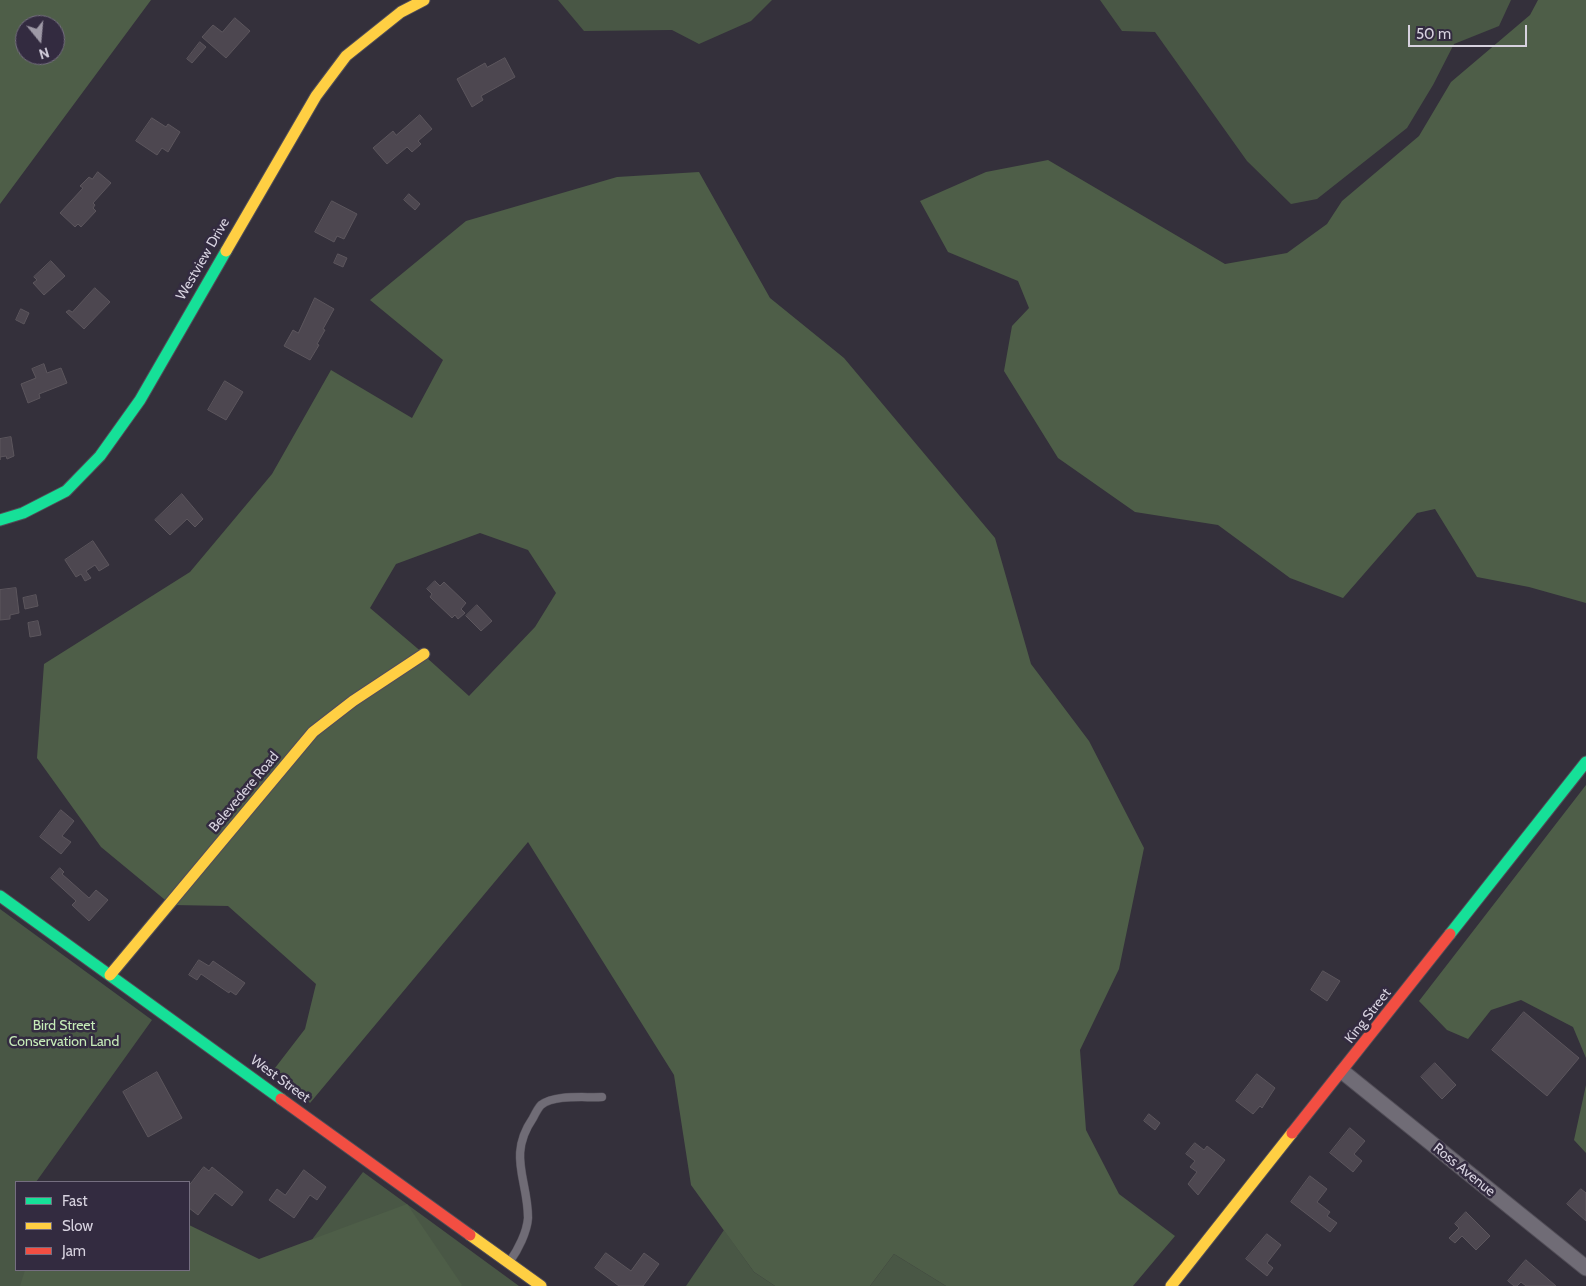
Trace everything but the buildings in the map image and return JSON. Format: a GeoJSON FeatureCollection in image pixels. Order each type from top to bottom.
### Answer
{"type":"FeatureCollection","features":[{"type":"Feature","properties":{"kind":"street","name":"Westview Drive"},"geometry":{"type":"LineString","coordinates":[[0,520],[23,512],[66,491],[100,456],[140,400],[316,96],[346,56],[401,12],[424,0]]}},
{"type":"Feature","properties":{"kind":"street","name":"Belevedere Road"},"geometry":{"type":"LineString","coordinates":[[110,975],[313,732],[353,702],[424,654]]}},
{"type":"Feature","properties":{"kind":"street","name":"King Street"},"geometry":{"type":"LineString","coordinates":[[1171,1286],[1343,1072],[1586,762]]}},
{"type":"Feature","properties":{"kind":"street","name":"West Street"},"geometry":{"type":"LineString","coordinates":[[0,896],[541,1286]]}},
{"type":"Feature","properties":{"kind":"street","name":"Ross Avenue"},"geometry":{"type":"LineString","coordinates":[[1343,1072],[1586,1268]]}},
{"type":"Feature","properties":{"kind":"lane"},"geometry":{"type":"LineString","coordinates":[[509,1262],[518,1250],[528,1221],[525,1188],[519,1163],[520,1146],[528,1125],[541,1105],[558,1099],[602,1097]]}},
{"type":"Feature","properties":{"kind":"green space"},"geometry":{"type":"Polygon","coordinates":[[[0,0],[151,0],[0,204],[0,0]]]}},
{"type":"Feature","properties":{"kind":"green space"},"geometry":{"type":"Polygon","coordinates":[[[558,0],[772,0],[751,21],[699,44],[672,30],[584,31],[558,0]]]}},
{"type":"Feature","properties":{"kind":"green space"},"geometry":{"type":"Polygon","coordinates":[[[1100,0],[1511,0],[1499,26],[1454,44],[1433,85],[1407,128],[1317,199],[1291,204],[1247,161],[1155,32],[1122,31],[1100,0]]]}},
{"type":"Feature","properties":{"kind":"green space"},"geometry":{"type":"Polygon","coordinates":[[[1538,0],[1586,0],[1586,603],[1529,587],[1477,577],[1435,509],[1417,513],[1343,598],[1290,578],[1218,525],[1135,512],[1058,458],[1004,371],[1012,326],[1029,308],[1018,281],[948,252],[920,201],[986,172],[1048,160],[1225,264],[1287,253],[1327,224],[1342,201],[1419,136],[1451,82],[1530,15],[1538,0]]]}},
{"type":"Feature","properties":{"kind":"green space"},"geometry":{"type":"Polygon","coordinates":[[[699,172],[770,298],[844,358],[995,538],[1031,664],[1089,741],[1144,848],[1119,969],[1080,1050],[1086,1130],[1119,1194],[1175,1236],[1133,1286],[946,1286],[894,1254],[870,1286],[775,1286],[754,1272],[691,1185],[674,1075],[528,842],[310,1103],[275,1068],[305,1029],[316,984],[228,906],[173,905],[314,734],[354,704],[426,657],[469,696],[535,627],[556,593],[528,550],[480,533],[396,564],[370,608],[424,654],[353,701],[313,732],[170,904],[101,847],[37,758],[44,664],[190,572],[272,474],[331,370],[412,418],[443,360],[370,300],[466,221],[617,177],[699,172]]]}},
{"type":"Feature","properties":{"kind":"green space"},"geometry":{"type":"Polygon","coordinates":[[[1586,785],[1586,1058],[1573,1027],[1521,1000],[1491,1010],[1468,1039],[1447,1030],[1419,1001],[1586,785]]]}},
{"type":"Feature","properties":{"kind":"green space","name":"Bird Street Conservation Land"},"geometry":{"type":"Polygon","coordinates":[[[0,909],[152,1020],[37,1181],[15,1181],[15,1271],[39,1271],[61,1286],[0,1286],[0,909]]]}},
{"type":"Feature","properties":{"kind":"green space"},"geometry":{"type":"Polygon","coordinates":[[[1586,1085],[1586,1153],[1574,1140],[1586,1085]]]}},
{"type":"Feature","properties":{"kind":"green space"},"geometry":{"type":"Polygon","coordinates":[[[363,1172],[519,1286],[277,1286],[363,1172]]]}},
{"type":"Feature","properties":{"kind":"green space"},"geometry":{"type":"Polygon","coordinates":[[[407,1204],[462,1285],[20,1286],[25,1271],[190,1271],[190,1225],[259,1259],[407,1204]]]}},
{"type":"Feature","properties":{"kind":"green space"},"geometry":{"type":"Polygon","coordinates":[[[724,1230],[754,1272],[775,1286],[686,1286],[724,1230]]]}},
{"type":"Feature","properties":{"kind":"green space"},"geometry":{"type":"Polygon","coordinates":[[[894,1254],[946,1286],[870,1286],[894,1254]]]}},
{"type":"Feature","properties":{"kind":"traffic: fast"},"geometry":{"type":"LineString","coordinates":[[0,520],[23,513],[66,491],[100,456],[140,400],[226,251]]}},
{"type":"Feature","properties":{"kind":"traffic: fast"},"geometry":{"type":"LineString","coordinates":[[1450,934],[1586,762]]}},
{"type":"Feature","properties":{"kind":"traffic: fast"},"geometry":{"type":"LineString","coordinates":[[0,896],[281,1099]]}},
{"type":"Feature","properties":{"kind":"traffic: slow"},"geometry":{"type":"LineString","coordinates":[[226,251],[316,96],[346,56],[401,12],[424,0]]}},
{"type":"Feature","properties":{"kind":"traffic: slow"},"geometry":{"type":"LineString","coordinates":[[110,975],[313,732],[353,701],[424,654]]}},
{"type":"Feature","properties":{"kind":"traffic: slow"},"geometry":{"type":"LineString","coordinates":[[1171,1286],[1292,1133]]}},
{"type":"Feature","properties":{"kind":"traffic: slow"},"geometry":{"type":"LineString","coordinates":[[470,1235],[541,1286]]}},
{"type":"Feature","properties":{"kind":"traffic: jam"},"geometry":{"type":"LineString","coordinates":[[1292,1133],[1450,934]]}},
{"type":"Feature","properties":{"kind":"traffic: jam"},"geometry":{"type":"LineString","coordinates":[[281,1099],[470,1235]]}}]}
